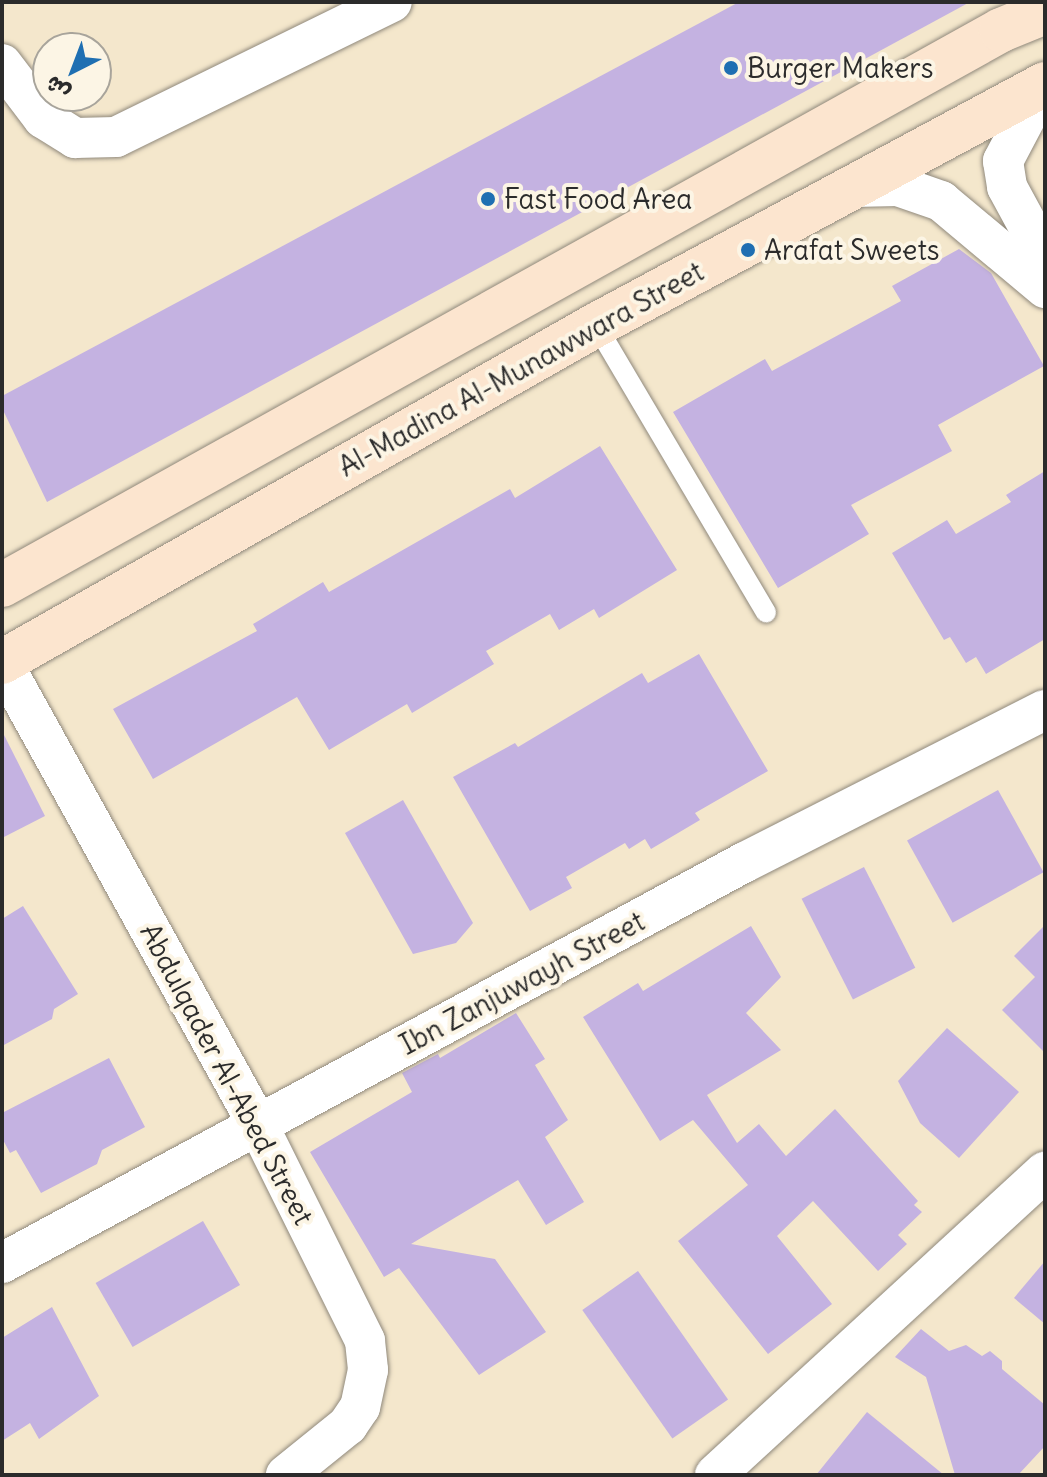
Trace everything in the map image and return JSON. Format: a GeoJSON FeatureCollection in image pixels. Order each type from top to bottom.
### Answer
{"type":"FeatureCollection","features":[{"type":"Feature","properties":{"kind":"main road"},"geometry":{"type":"LineString","coordinates":[[2,585],[1001,30],[1045,12]]}},
{"type":"Feature","properties":{"kind":"main road","name":"Al-Madina Al-Munawwara Street"},"geometry":{"type":"LineString","coordinates":[[2,662],[596,325],[1044,85]]}},
{"type":"Feature","properties":{"kind":"street"},"geometry":{"type":"LineString","coordinates":[[2,64],[43,118],[75,138],[106,139],[392,2]]}},
{"type":"Feature","properties":{"kind":"street"},"geometry":{"type":"LineString","coordinates":[[1044,85],[1003,161],[1007,187],[1045,257]]}},
{"type":"Feature","properties":{"kind":"street"},"geometry":{"type":"LineString","coordinates":[[852,187],[898,186],[941,201],[1045,288]]}},
{"type":"Feature","properties":{"kind":"street","name":"Abdulqader Al-Abed Street"},"geometry":{"type":"LineString","coordinates":[[2,662],[258,1125],[365,1341],[368,1370],[360,1407],[348,1425],[286,1475]]}},
{"type":"Feature","properties":{"kind":"street","name":"Ibn Zanjuwayh Street"},"geometry":{"type":"LineString","coordinates":[[2,1263],[745,862],[1045,710]]}},
{"type":"Feature","properties":{"kind":"street"},"geometry":{"type":"LineString","coordinates":[[715,1475],[1045,1172]]}},
{"type":"Feature","properties":{"kind":"lane"},"geometry":{"type":"LineString","coordinates":[[596,325],[766,612]]}},
{"type":"Feature","properties":{"kind":"building","name":"Fast Food Area"},"geometry":{"type":"Polygon","coordinates":[[[739,2],[970,2],[47,502],[2,408],[2,396],[739,2]]]}},
{"type":"Feature","properties":{"kind":"building"},"geometry":{"type":"Polygon","coordinates":[[[959,249],[991,273],[1044,366],[938,425],[952,451],[851,505],[869,534],[778,588],[673,412],[765,359],[772,371],[901,301],[892,286],[959,249]]]}},
{"type":"Feature","properties":{"kind":"building"},"geometry":{"type":"Polygon","coordinates":[[[600,446],[677,570],[599,618],[594,609],[559,630],[550,614],[486,651],[494,664],[412,713],[407,704],[329,750],[297,697],[153,779],[113,709],[257,631],[253,624],[323,582],[329,592],[510,489],[515,498],[600,446]]]}},
{"type":"Feature","properties":{"kind":"building"},"geometry":{"type":"Polygon","coordinates":[[[1045,471],[1045,639],[986,674],[976,657],[966,663],[950,637],[944,640],[892,553],[947,520],[956,534],[1011,502],[1006,495],[1045,471]]]}},
{"type":"Feature","properties":{"kind":"building"},"geometry":{"type":"Polygon","coordinates":[[[699,654],[768,771],[695,813],[700,820],[651,849],[645,839],[629,849],[625,843],[566,877],[572,888],[530,911],[453,777],[515,743],[518,747],[642,673],[648,683],[699,654]]]}},
{"type":"Feature","properties":{"kind":"building"},"geometry":{"type":"Polygon","coordinates":[[[2,731],[45,816],[2,838],[2,731]]]}},
{"type":"Feature","properties":{"kind":"building"},"geometry":{"type":"Polygon","coordinates":[[[998,790],[1044,872],[953,923],[907,840],[998,790]]]}},
{"type":"Feature","properties":{"kind":"building"},"geometry":{"type":"Polygon","coordinates":[[[403,800],[473,923],[456,943],[413,954],[345,833],[403,800]]]}},
{"type":"Feature","properties":{"kind":"building"},"geometry":{"type":"Polygon","coordinates":[[[864,867],[915,968],[853,999],[802,899],[864,867]]]}},
{"type":"Feature","properties":{"kind":"building"},"geometry":{"type":"Polygon","coordinates":[[[23,906],[78,994],[54,1009],[52,1019],[2,1046],[2,919],[23,906]]]}},
{"type":"Feature","properties":{"kind":"building"},"geometry":{"type":"Polygon","coordinates":[[[1045,925],[1045,1053],[1002,1010],[1035,977],[1014,956],[1045,925]]]}},
{"type":"Feature","properties":{"kind":"building"},"geometry":{"type":"Polygon","coordinates":[[[751,926],[781,977],[746,1013],[781,1050],[707,1095],[737,1143],[759,1124],[786,1156],[835,1109],[918,1201],[914,1205],[922,1212],[898,1235],[907,1244],[878,1271],[813,1201],[777,1236],[832,1304],[768,1354],[678,1241],[748,1185],[693,1120],[660,1141],[583,1017],[638,983],[643,991],[751,926]]]}},
{"type":"Feature","properties":{"kind":"building"},"geometry":{"type":"Polygon","coordinates":[[[516,1013],[545,1059],[535,1065],[568,1120],[545,1137],[584,1202],[546,1225],[518,1180],[411,1244],[495,1259],[546,1332],[479,1375],[399,1268],[384,1277],[310,1152],[412,1092],[402,1073],[438,1054],[440,1058],[516,1013]]]}},
{"type":"Feature","properties":{"kind":"building"},"geometry":{"type":"Polygon","coordinates":[[[947,1028],[1019,1092],[959,1158],[920,1123],[898,1081],[947,1028]]]}},
{"type":"Feature","properties":{"kind":"building"},"geometry":{"type":"Polygon","coordinates":[[[109,1058],[145,1127],[102,1150],[97,1164],[41,1193],[16,1150],[10,1153],[2,1138],[2,1113],[109,1058]]]}},
{"type":"Feature","properties":{"kind":"building"},"geometry":{"type":"Polygon","coordinates":[[[203,1221],[240,1285],[133,1347],[96,1283],[203,1221]]]}},
{"type":"Feature","properties":{"kind":"building"},"geometry":{"type":"Polygon","coordinates":[[[1045,1261],[1045,1324],[1014,1298],[1045,1261]]]}},
{"type":"Feature","properties":{"kind":"building"},"geometry":{"type":"Polygon","coordinates":[[[638,1271],[728,1400],[672,1439],[582,1310],[638,1271]]]}},
{"type":"Feature","properties":{"kind":"building"},"geometry":{"type":"Polygon","coordinates":[[[52,1307],[99,1396],[39,1439],[30,1423],[2,1441],[2,1338],[52,1307]]]}},
{"type":"Feature","properties":{"kind":"building"},"geometry":{"type":"Polygon","coordinates":[[[921,1329],[949,1351],[966,1345],[982,1356],[990,1351],[1002,1361],[1002,1369],[1045,1405],[1045,1446],[1018,1475],[955,1475],[926,1377],[895,1357],[921,1329]]]}},
{"type":"Feature","properties":{"kind":"building"},"geometry":{"type":"Polygon","coordinates":[[[867,1412],[944,1475],[816,1475],[867,1412]]]}},
{"type":"Feature","properties":{"kind":"place","name":"Burger Makers"},"geometry":{"type":"Point","coordinates":[731,68]}},
{"type":"Feature","properties":{"kind":"place","name":"Fast Food Area"},"geometry":{"type":"Point","coordinates":[488,199]}},
{"type":"Feature","properties":{"kind":"place","name":"Arafat Sweets"},"geometry":{"type":"Point","coordinates":[748,250]}}]}
